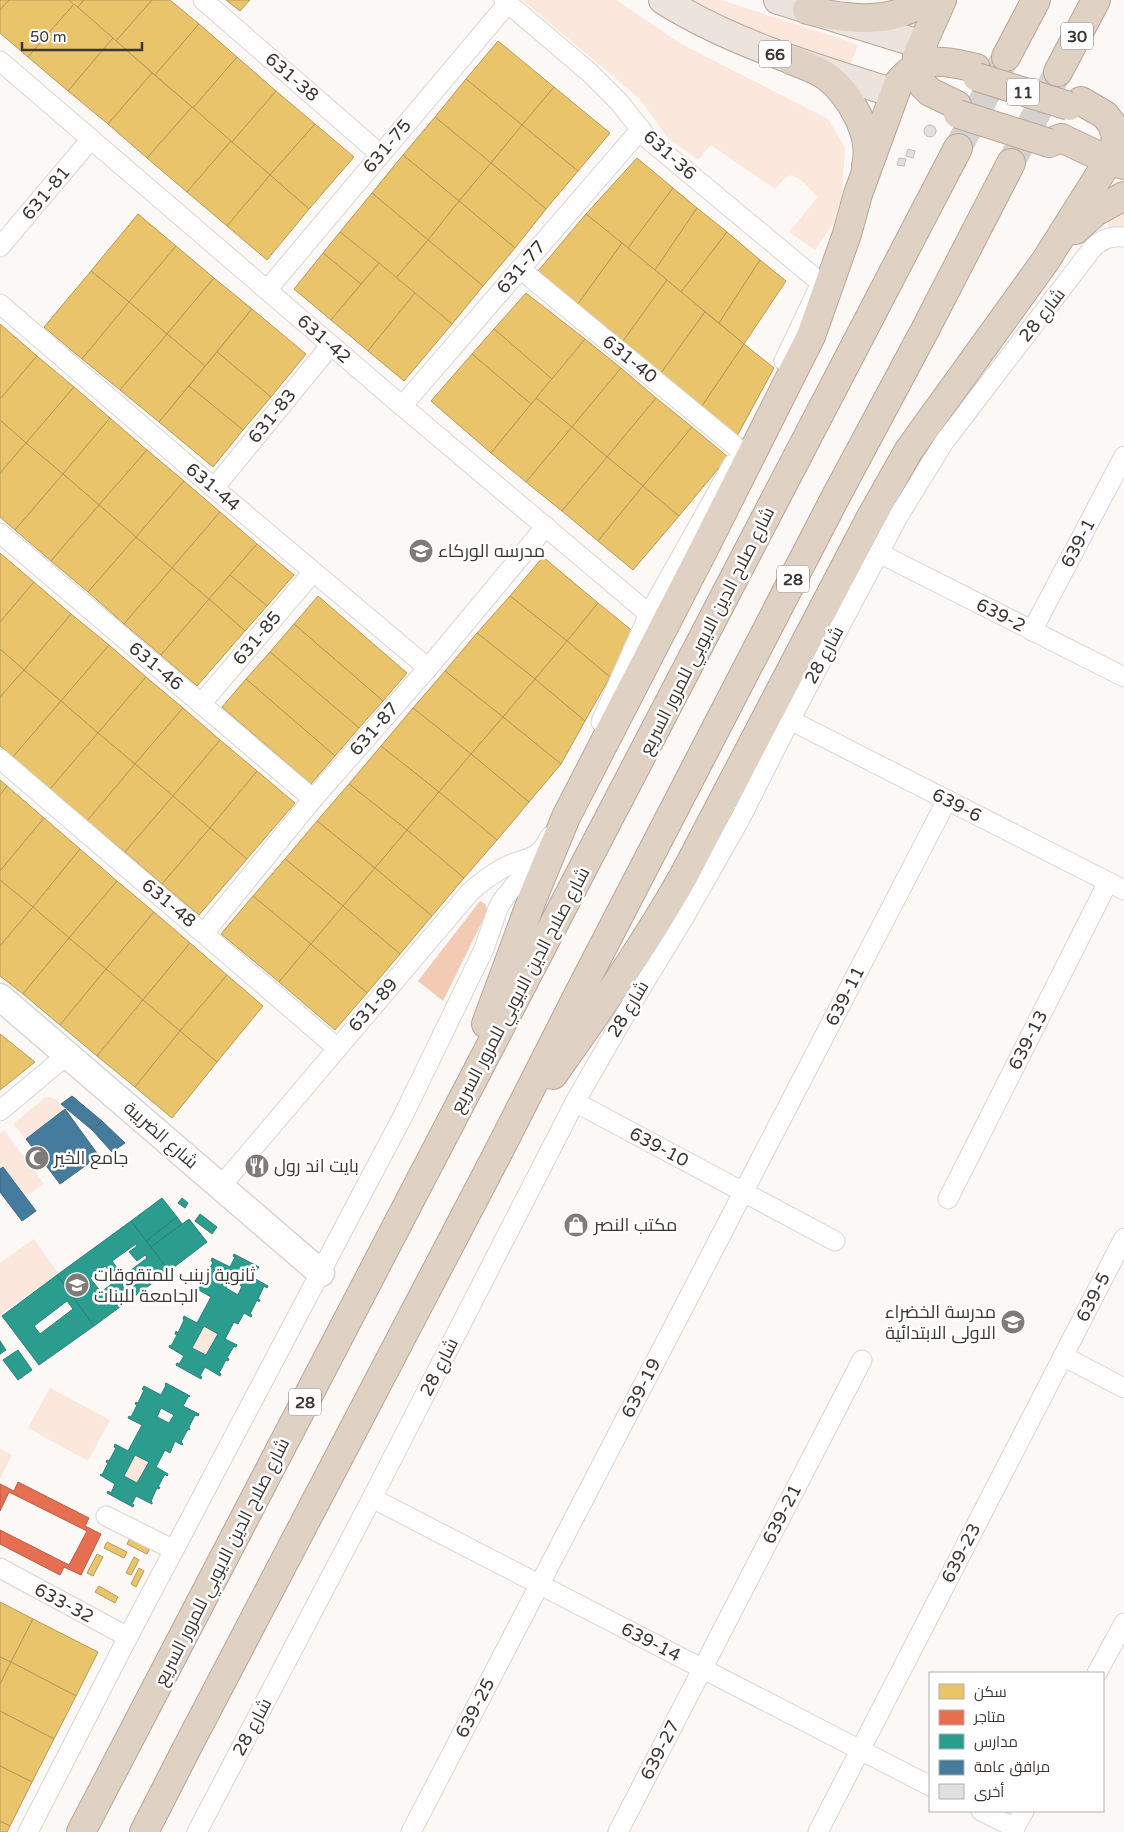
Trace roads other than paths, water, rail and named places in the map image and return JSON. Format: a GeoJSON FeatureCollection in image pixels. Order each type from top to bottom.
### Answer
{"type":"FeatureCollection","features":[{"type":"Feature","properties":{"kind":"highway"},"geometry":{"type":"LineString","coordinates":[[807,10],[832,16],[878,18],[918,6],[924,0]]}},
{"type":"Feature","properties":{"kind":"highway"},"geometry":{"type":"LineString","coordinates":[[858,194],[910,68],[942,0]]}},
{"type":"Feature","properties":{"kind":"highway"},"geometry":{"type":"LineString","coordinates":[[1006,57],[1036,0]]}},
{"type":"Feature","properties":{"kind":"highway","name":"30"},"geometry":{"type":"LineString","coordinates":[[1058,72],[1096,0]]}},
{"type":"Feature","properties":{"kind":"highway"},"geometry":{"type":"LineString","coordinates":[[451,1120],[534,897],[566,817],[811,336],[844,243],[868,157],[867,144],[859,117],[844,94],[825,75],[791,60]]}},
{"type":"Feature","properties":{"kind":"highway","name":"11"},"geometry":{"type":"LineString","coordinates":[[1118,148],[1097,143],[1055,141],[957,109],[926,89],[910,68],[936,61],[1075,104],[1124,110]]}},
{"type":"Feature","properties":{"kind":"highway"},"geometry":{"type":"LineString","coordinates":[[501,1148],[600,1009],[658,921],[683,877],[870,519],[909,450],[1046,260],[1118,148],[1112,124],[1105,115],[1075,104]]}},
{"type":"Feature","properties":{"kind":"highway","name":"شارع صلاح الدين الايوبي للمرور السريع"},"geometry":{"type":"LineString","coordinates":[[81,1832],[958,148]]}},
{"type":"Feature","properties":{"kind":"highway","name":"28"},"geometry":{"type":"LineString","coordinates":[[144,1832],[501,1148],[829,508],[926,328],[1010,163]]}},
{"type":"Feature","properties":{"kind":"highway"},"geometry":{"type":"LineString","coordinates":[[1046,260],[1095,212],[1124,196]]}},
{"type":"Feature","properties":{"kind":"main road","name":"66"},"geometry":{"type":"LineString","coordinates":[[663,0],[689,16],[791,60],[910,68]]}},
{"type":"Feature","properties":{"kind":"main road"},"geometry":{"type":"LineString","coordinates":[[778,0],[807,10],[910,68]]}},
{"type":"Feature","properties":{"kind":"street","name":"631-38"},"geometry":{"type":"LineString","coordinates":[[203,0],[380,154]]}},
{"type":"Feature","properties":{"kind":"street","name":"631-75"},"geometry":{"type":"LineString","coordinates":[[267,290],[506,1]]}},
{"type":"Feature","properties":{"kind":"street","name":"631-36"},"geometry":{"type":"LineString","coordinates":[[506,1],[590,73],[619,102],[649,140],[821,283],[740,450]]}},
{"type":"Feature","properties":{"kind":"street","name":"631-42"},"geometry":{"type":"LineString","coordinates":[[2,66],[91,139],[402,406],[649,614]]}},
{"type":"Feature","properties":{"kind":"street","name":"631-77"},"geometry":{"type":"LineString","coordinates":[[402,406],[641,129]]}},
{"type":"Feature","properties":{"kind":"street","name":"631-81"},"geometry":{"type":"LineString","coordinates":[[0,247],[91,139]]}},
{"type":"Feature","properties":{"kind":"street","name":"شارع 28"},"geometry":{"type":"LineString","coordinates":[[197,1832],[372,1498],[575,1102],[629,1008],[714,868],[790,720],[920,478],[944,442],[1092,249],[1109,237],[1124,237]]}},
{"type":"Feature","properties":{"kind":"street","name":"631-40"},"geometry":{"type":"LineString","coordinates":[[520,269],[740,450]]}},
{"type":"Feature","properties":{"kind":"street","name":"631-44"},"geometry":{"type":"LineString","coordinates":[[0,304],[214,488],[428,668]]}},
{"type":"Feature","properties":{"kind":"street","name":"631-83"},"geometry":{"type":"LineString","coordinates":[[214,488],[331,345]]}},
{"type":"Feature","properties":{"kind":"street"},"geometry":{"type":"LineString","coordinates":[[545,848],[649,614],[740,450]]}},
{"type":"Feature","properties":{"kind":"street","name":"639-1"},"geometry":{"type":"LineString","coordinates":[[1032,631],[1124,456]]}},
{"type":"Feature","properties":{"kind":"street","name":"631-87"},"geometry":{"type":"LineString","coordinates":[[204,933],[313,799],[428,668],[546,526]]}},
{"type":"Feature","properties":{"kind":"street","name":"631-46"},"geometry":{"type":"LineString","coordinates":[[0,533],[313,799]]}},
{"type":"Feature","properties":{"kind":"street","name":"639-2"},"geometry":{"type":"LineString","coordinates":[[879,553],[1124,678]]}},
{"type":"Feature","properties":{"kind":"street","name":"631-85"},"geometry":{"type":"LineString","coordinates":[[201,704],[313,572]]}},
{"type":"Feature","properties":{"kind":"street","name":"639-6"},"geometry":{"type":"LineString","coordinates":[[790,720],[1116,886]]}},
{"type":"Feature","properties":{"kind":"street","name":"631-48"},"geometry":{"type":"LineString","coordinates":[[0,759],[337,1048]]}},
{"type":"Feature","properties":{"kind":"street","name":"639-11"},"geometry":{"type":"LineString","coordinates":[[743,1192],[946,800]]}},
{"type":"Feature","properties":{"kind":"street"},"geometry":{"type":"LineString","coordinates":[[28,1832],[128,1637],[404,1114],[471,976],[489,935],[498,908],[545,848],[566,817]]}},
{"type":"Feature","properties":{"kind":"street","name":"631-89"},"geometry":{"type":"LineString","coordinates":[[221,1186],[470,892],[497,872],[512,864],[528,860],[545,848]]}},
{"type":"Feature","properties":{"kind":"street","name":"639-13"},"geometry":{"type":"LineString","coordinates":[[948,1199],[1116,886]]}},
{"type":"Feature","properties":{"kind":"street","name":"شارع الضريبة"},"geometry":{"type":"LineString","coordinates":[[0,997],[321,1273]]}},
{"type":"Feature","properties":{"kind":"street"},"geometry":{"type":"LineString","coordinates":[[0,1111],[68,1054]]}},
{"type":"Feature","properties":{"kind":"street","name":"639-10"},"geometry":{"type":"LineString","coordinates":[[575,1102],[835,1241]]}},
{"type":"Feature","properties":{"kind":"street","name":"639-19"},"geometry":{"type":"LineString","coordinates":[[539,1584],[743,1192]]}},
{"type":"Feature","properties":{"kind":"street","name":"639-5"},"geometry":{"type":"LineString","coordinates":[[1063,1356],[1124,1238]]}},
{"type":"Feature","properties":{"kind":"street"},"geometry":{"type":"LineString","coordinates":[[1063,1356],[1124,1388]]}},
{"type":"Feature","properties":{"kind":"street","name":"639-23"},"geometry":{"type":"LineString","coordinates":[[818,1832],[1063,1356]]}},
{"type":"Feature","properties":{"kind":"street","name":"639-21"},"geometry":{"type":"LineString","coordinates":[[702,1669],[862,1360]]}},
{"type":"Feature","properties":{"kind":"street","name":"639-14"},"geometry":{"type":"LineString","coordinates":[[372,1498],[929,1785]]}},
{"type":"Feature","properties":{"kind":"street"},"geometry":{"type":"LineString","coordinates":[[106,1516],[174,1550]]}},
{"type":"Feature","properties":{"kind":"street","name":"633-32"},"geometry":{"type":"LineString","coordinates":[[0,1568],[128,1637]]}},
{"type":"Feature","properties":{"kind":"street","name":"639-25"},"geometry":{"type":"LineString","coordinates":[[411,1832],[539,1584]]}},
{"type":"Feature","properties":{"kind":"street"},"geometry":{"type":"LineString","coordinates":[[1098,1672],[1124,1623]]}},
{"type":"Feature","properties":{"kind":"street","name":"639-27"},"geometry":{"type":"LineString","coordinates":[[618,1832],[702,1669]]}},
{"type":"Feature","properties":{"kind":"street"},"geometry":{"type":"LineString","coordinates":[[983,1812],[1014,1830],[1023,1812]]}},
{"type":"Feature","properties":{"kind":"tunnel"},"geometry":{"type":"LineString","coordinates":[[958,148],[1004,60]]}},
{"type":"Feature","properties":{"kind":"tunnel"},"geometry":{"type":"LineString","coordinates":[[1011,163],[1058,72]]}},
{"type":"Feature","properties":{"kind":"place","name":"مدرسه الوركاء"},"geometry":{"type":"Point","coordinates":[421,551]}},
{"type":"Feature","properties":{"kind":"place","name":"جامع الخير"},"geometry":{"type":"Point","coordinates":[37,1158]}},
{"type":"Feature","properties":{"kind":"place","name":"بايت اند رول"},"geometry":{"type":"Point","coordinates":[257,1166]}},
{"type":"Feature","properties":{"kind":"place","name":"مكتب النصر"},"geometry":{"type":"Point","coordinates":[576,1225]}},
{"type":"Feature","properties":{"kind":"place","name":"ثانوية زينب للمتقوقات الجامعة للبنات"},"geometry":{"type":"Point","coordinates":[77,1285]}},
{"type":"Feature","properties":{"kind":"place","name":"مدرسة الخضراء الاولى الابتدائية"},"geometry":{"type":"Point","coordinates":[1013,1322]}}]}
